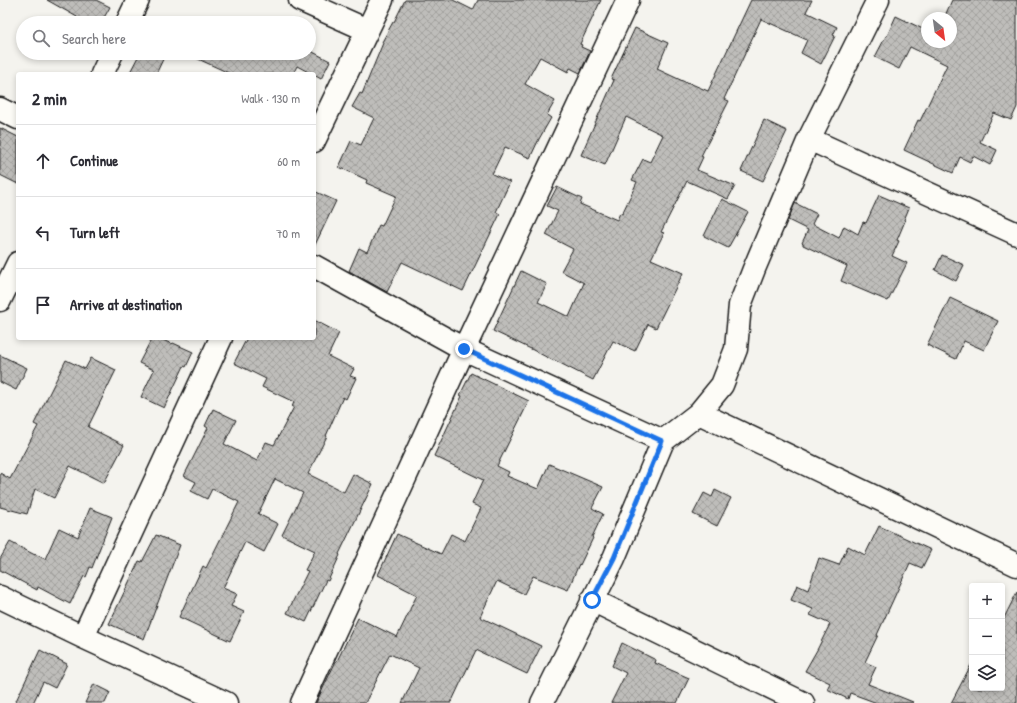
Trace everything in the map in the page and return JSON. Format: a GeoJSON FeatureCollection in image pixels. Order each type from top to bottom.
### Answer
{"type":"FeatureCollection","features":[{"type":"Feature","properties":{"kind":"street"},"geometry":{"type":"LineString","coordinates":[[130,16],[138,0]]}},
{"type":"Feature","properties":{"kind":"street"},"geometry":{"type":"LineString","coordinates":[[300,0],[367,30]]}},
{"type":"Feature","properties":{"kind":"street"},"geometry":{"type":"LineString","coordinates":[[316,137],[382,0]]}},
{"type":"Feature","properties":{"kind":"street"},"geometry":{"type":"LineString","coordinates":[[302,703],[464,349],[628,0]]}},
{"type":"Feature","properties":{"kind":"street"},"geometry":{"type":"LineString","coordinates":[[542,703],[614,558],[662,441],[699,413],[722,385],[736,349],[740,305],[754,269],[809,139],[878,0]]}},
{"type":"Feature","properties":{"kind":"street"},"geometry":{"type":"LineString","coordinates":[[103,72],[109,60]]}},
{"type":"Feature","properties":{"kind":"street"},"geometry":{"type":"LineString","coordinates":[[0,109],[16,117]]}},
{"type":"Feature","properties":{"kind":"street"},"geometry":{"type":"LineString","coordinates":[[809,139],[1017,234]]}},
{"type":"Feature","properties":{"kind":"street"},"geometry":{"type":"LineString","coordinates":[[0,300],[16,267]]}},
{"type":"Feature","properties":{"kind":"street"},"geometry":{"type":"LineString","coordinates":[[316,267],[464,349],[662,441]]}},
{"type":"Feature","properties":{"kind":"street"},"geometry":{"type":"LineString","coordinates":[[83,637],[220,340]]}},
{"type":"Feature","properties":{"kind":"street"},"geometry":{"type":"LineString","coordinates":[[699,413],[1017,565]]}},
{"type":"Feature","properties":{"kind":"street"},"geometry":{"type":"LineString","coordinates":[[0,597],[226,703]]}},
{"type":"Feature","properties":{"kind":"street"},"geometry":{"type":"LineString","coordinates":[[592,600],[803,703]]}},
{"type":"Feature","properties":{"kind":"building"},"geometry":{"type":"Polygon","coordinates":[[[47,0],[96,0],[110,7],[105,16],[75,16],[47,0]]]}},
{"type":"Feature","properties":{"kind":"building"},"geometry":{"type":"Polygon","coordinates":[[[405,0],[453,0],[473,10],[478,0],[601,0],[580,44],[582,45],[581,47],[590,51],[580,73],[570,68],[568,72],[540,57],[525,84],[555,101],[547,115],[551,118],[530,158],[505,147],[492,174],[510,182],[496,212],[500,214],[463,291],[402,262],[387,292],[349,271],[359,248],[367,252],[379,225],[382,226],[396,196],[366,183],[367,180],[339,167],[351,141],[361,145],[374,118],[352,107],[360,93],[362,94],[383,43],[382,42],[405,0]]]}},
{"type":"Feature","properties":{"kind":"building"},"geometry":{"type":"Polygon","coordinates":[[[751,0],[812,0],[806,12],[837,27],[833,35],[835,36],[821,64],[801,53],[807,40],[761,19],[724,99],[729,101],[701,156],[703,157],[697,170],[735,186],[728,199],[687,181],[661,232],[664,233],[651,259],[683,273],[656,328],[648,324],[635,351],[613,341],[593,380],[493,331],[521,271],[547,284],[538,302],[569,317],[584,283],[561,271],[573,249],[546,235],[558,211],[547,206],[557,187],[582,199],[580,204],[617,220],[620,213],[622,214],[637,182],[632,180],[643,159],[650,162],[663,135],[626,117],[605,165],[581,155],[614,80],[611,79],[635,28],[668,43],[657,69],[708,91],[751,0]]]}},
{"type":"Feature","properties":{"kind":"building"},"geometry":{"type":"Polygon","coordinates":[[[952,0],[1017,0],[1017,107],[1011,120],[994,113],[980,142],[997,150],[990,165],[973,156],[970,162],[960,157],[953,173],[904,150],[947,65],[910,47],[899,69],[875,57],[896,16],[921,28],[921,48],[957,48],[957,12],[947,12],[952,0]]]}},
{"type":"Feature","properties":{"kind":"building"},"geometry":{"type":"Polygon","coordinates":[[[316,54],[330,61],[321,79],[316,76],[316,72],[308,72],[297,66],[294,72],[227,72],[200,60],[316,60],[316,54]]]}},
{"type":"Feature","properties":{"kind":"building"},"geometry":{"type":"Polygon","coordinates":[[[136,60],[163,60],[157,72],[130,72],[136,60]]]}},
{"type":"Feature","properties":{"kind":"building"},"geometry":{"type":"Polygon","coordinates":[[[764,120],[787,131],[763,181],[741,171],[764,120]]]}},
{"type":"Feature","properties":{"kind":"building"},"geometry":{"type":"Polygon","coordinates":[[[0,128],[16,136],[16,183],[0,175],[0,128]]]}},
{"type":"Feature","properties":{"kind":"building"},"geometry":{"type":"Polygon","coordinates":[[[316,192],[336,201],[316,243],[316,192]]]}},
{"type":"Feature","properties":{"kind":"building"},"geometry":{"type":"Polygon","coordinates":[[[879,195],[909,208],[897,240],[899,241],[892,256],[907,263],[888,301],[841,281],[847,266],[803,245],[802,243],[808,230],[788,220],[795,203],[817,214],[812,224],[839,238],[844,226],[858,234],[863,222],[866,223],[879,195]]]}},
{"type":"Feature","properties":{"kind":"building"},"geometry":{"type":"Polygon","coordinates":[[[722,199],[748,212],[728,248],[704,236],[722,199]]]}},
{"type":"Feature","properties":{"kind":"building"},"geometry":{"type":"Polygon","coordinates":[[[942,255],[964,265],[956,281],[935,270],[942,255]]]}},
{"type":"Feature","properties":{"kind":"building"},"geometry":{"type":"Polygon","coordinates":[[[950,298],[998,321],[984,350],[964,341],[956,359],[927,345],[950,298]]]}},
{"type":"Feature","properties":{"kind":"building"},"geometry":{"type":"Polygon","coordinates":[[[316,321],[339,333],[328,356],[354,369],[350,376],[356,378],[346,399],[343,397],[327,436],[308,474],[344,492],[353,474],[373,484],[339,554],[340,555],[328,581],[326,580],[306,622],[287,613],[308,571],[305,570],[315,551],[282,535],[303,493],[275,479],[258,514],[278,524],[264,552],[245,542],[223,588],[237,594],[231,606],[244,612],[230,641],[179,617],[203,566],[206,568],[239,502],[212,489],[207,499],[191,491],[196,482],[184,476],[208,428],[205,426],[213,409],[236,420],[224,444],[257,461],[266,442],[274,445],[294,407],[292,407],[294,402],[262,387],[266,379],[234,363],[246,340],[316,340],[316,321]]]}},
{"type":"Feature","properties":{"kind":"building"},"geometry":{"type":"Polygon","coordinates":[[[151,340],[163,340],[193,352],[186,367],[184,366],[164,408],[141,397],[154,370],[139,363],[151,340]]]}},
{"type":"Feature","properties":{"kind":"building"},"geometry":{"type":"Polygon","coordinates":[[[0,355],[27,368],[16,390],[0,382],[0,355]]]}},
{"type":"Feature","properties":{"kind":"building"},"geometry":{"type":"Polygon","coordinates":[[[91,358],[116,370],[88,427],[124,445],[104,483],[70,466],[54,498],[35,489],[27,514],[0,507],[0,473],[10,479],[38,426],[34,424],[66,360],[85,369],[91,358]]]}},
{"type":"Feature","properties":{"kind":"building"},"geometry":{"type":"Polygon","coordinates":[[[471,373],[529,401],[497,466],[509,472],[507,476],[538,489],[549,464],[603,487],[592,508],[603,514],[592,537],[593,538],[580,565],[579,564],[568,590],[533,576],[524,594],[497,581],[480,617],[541,646],[527,674],[476,650],[451,703],[402,703],[419,668],[390,654],[365,703],[316,703],[358,618],[397,637],[410,610],[417,595],[378,575],[397,534],[441,554],[451,534],[465,541],[481,508],[472,504],[483,480],[434,456],[471,373]]]}},
{"type":"Feature","properties":{"kind":"building"},"geometry":{"type":"Polygon","coordinates":[[[715,490],[731,498],[717,526],[693,514],[704,493],[712,497],[715,490]]]}},
{"type":"Feature","properties":{"kind":"building"},"geometry":{"type":"Polygon","coordinates":[[[90,508],[112,517],[92,568],[90,567],[86,577],[84,576],[70,604],[38,587],[37,590],[0,570],[0,559],[10,542],[45,559],[59,528],[78,537],[90,508]]]}},
{"type":"Feature","properties":{"kind":"building"},"geometry":{"type":"Polygon","coordinates":[[[879,526],[931,550],[922,568],[910,563],[865,662],[876,667],[868,684],[913,702],[912,703],[877,703],[850,693],[848,699],[827,689],[830,683],[805,671],[830,624],[810,615],[813,609],[791,600],[797,585],[808,590],[819,558],[839,565],[848,546],[865,555],[879,526]]]}},
{"type":"Feature","properties":{"kind":"building"},"geometry":{"type":"Polygon","coordinates":[[[156,535],[180,545],[144,639],[109,624],[139,561],[142,562],[156,535]]]}},
{"type":"Feature","properties":{"kind":"building"},"geometry":{"type":"Polygon","coordinates":[[[1017,592],[1017,703],[951,703],[969,669],[969,691],[1005,691],[1005,616],[1017,592]]]}},
{"type":"Feature","properties":{"kind":"building"},"geometry":{"type":"Polygon","coordinates":[[[622,643],[656,660],[655,663],[689,678],[677,703],[611,703],[626,673],[612,666],[622,643]]]}},
{"type":"Feature","properties":{"kind":"building"},"geometry":{"type":"Polygon","coordinates":[[[40,650],[67,664],[55,688],[43,682],[33,703],[15,703],[40,650]]]}},
{"type":"Feature","properties":{"kind":"building"},"geometry":{"type":"Polygon","coordinates":[[[94,684],[110,692],[105,703],[85,703],[94,684]]]}},
{"type":"Feature","properties":{"kind":"route"},"geometry":{"type":"LineString","coordinates":[[464,349],[662,441],[614,558],[592,600]]}}]}
